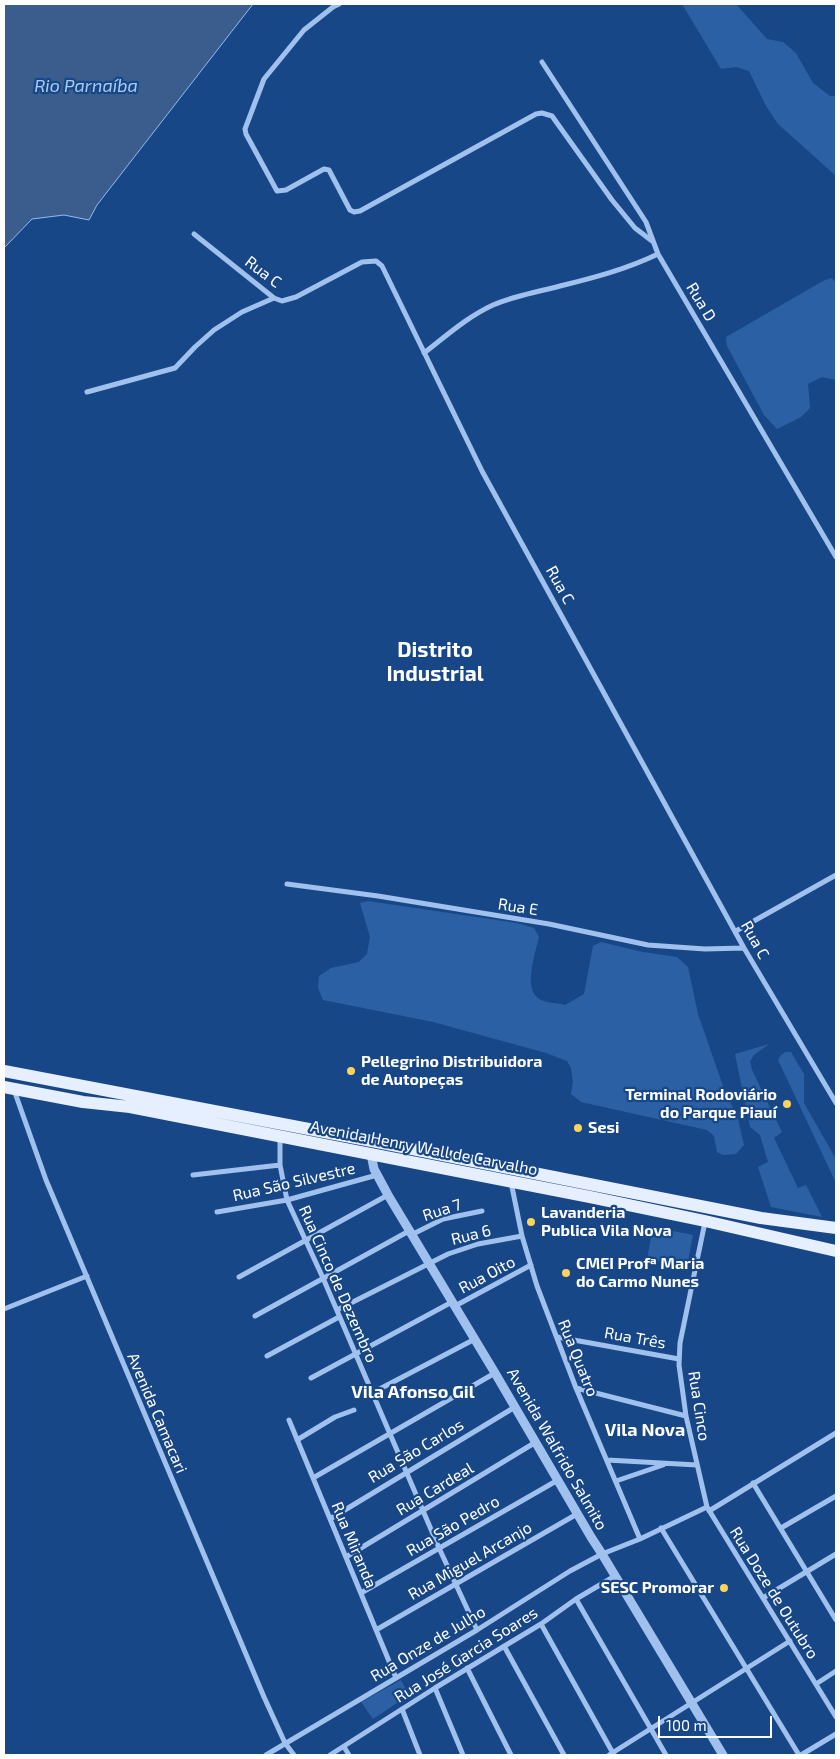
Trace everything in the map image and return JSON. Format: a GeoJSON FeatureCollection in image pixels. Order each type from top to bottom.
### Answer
{"type":"FeatureCollection","features":[{"type":"Feature","properties":{"kind":"main road","name":"Avenida Henry Wall de Carvalho"},"geometry":{"type":"LineString","coordinates":[[7,1071],[81,1085],[299,1134],[371,1154],[511,1182],[542,1181],[761,1218],[834,1228]]}},
{"type":"Feature","properties":{"kind":"main road"},"geometry":{"type":"LineString","coordinates":[[7,1071],[8,1088]]}},
{"type":"Feature","properties":{"kind":"main road"},"geometry":{"type":"LineString","coordinates":[[78,1101],[82,1093],[81,1085]]}},
{"type":"Feature","properties":{"kind":"main road","name":"Avenida Henry Wall de Carvalho"},"geometry":{"type":"LineString","coordinates":[[8,1088],[78,1101],[121,1106],[280,1136],[299,1134],[377,1142],[836,1251]]}},
{"type":"Feature","properties":{"kind":"main road"},"geometry":{"type":"LineString","coordinates":[[371,1154],[377,1142]]}},
{"type":"Feature","properties":{"kind":"main road"},"geometry":{"type":"LineString","coordinates":[[793,1242],[813,1244],[824,1242],[834,1228]]}},
{"type":"Feature","properties":{"kind":"street"},"geometry":{"type":"LineString","coordinates":[[340,4],[332,7],[304,30],[264,79],[244,130],[277,191],[286,190],[324,169],[329,170],[350,210],[354,212],[360,211],[536,114],[542,113],[552,116],[612,200],[635,228],[652,241]]}},
{"type":"Feature","properties":{"kind":"street","name":"Rua D"},"geometry":{"type":"LineString","coordinates":[[542,62],[646,222],[658,254],[836,557]]}},
{"type":"Feature","properties":{"kind":"street","name":"Rua C"},"geometry":{"type":"LineString","coordinates":[[194,234],[274,298],[282,301],[296,297],[362,262],[376,261],[382,266],[482,471],[744,948],[836,1104]]}},
{"type":"Feature","properties":{"kind":"street"},"geometry":{"type":"LineString","coordinates":[[424,353],[478,312],[494,305],[520,296],[594,278],[642,262],[658,254]]}},
{"type":"Feature","properties":{"kind":"street"},"geometry":{"type":"LineString","coordinates":[[87,392],[175,368],[214,330],[242,312],[274,298]]}},
{"type":"Feature","properties":{"kind":"street"},"geometry":{"type":"LineString","coordinates":[[736,931],[836,875]]}},
{"type":"Feature","properties":{"kind":"street","name":"Rua E"},"geometry":{"type":"LineString","coordinates":[[287,884],[378,896],[549,924],[648,945],[705,949],[744,948]]}},
{"type":"Feature","properties":{"kind":"street","name":"Avenida Camacari"},"geometry":{"type":"LineString","coordinates":[[8,1088],[181,1502],[286,1743],[294,1755]]}},
{"type":"Feature","properties":{"kind":"street","name":"Rua Cinco de Dezembro"},"geometry":{"type":"LineString","coordinates":[[280,1136],[280,1165],[287,1200],[391,1433],[439,1548],[477,1630]]}},
{"type":"Feature","properties":{"kind":"street","name":"Avenida Walfrido Salmito"},"geometry":{"type":"LineString","coordinates":[[371,1154],[372,1165],[410,1233],[723,1755]]}},
{"type":"Feature","properties":{"kind":"street"},"geometry":{"type":"LineString","coordinates":[[193,1175],[280,1165]]}},
{"type":"Feature","properties":{"kind":"street","name":"Rua São Silvestre"},"geometry":{"type":"LineString","coordinates":[[217,1212],[287,1200],[377,1175]]}},
{"type":"Feature","properties":{"kind":"street","name":"Rua Quatro"},"geometry":{"type":"LineString","coordinates":[[511,1182],[522,1236],[537,1286],[576,1388],[640,1539]]}},
{"type":"Feature","properties":{"kind":"street"},"geometry":{"type":"LineString","coordinates":[[240,1277],[388,1195]]}},
{"type":"Feature","properties":{"kind":"street","name":"Rua 7"},"geometry":{"type":"LineString","coordinates":[[255,1316],[410,1233],[443,1219],[482,1211]]}},
{"type":"Feature","properties":{"kind":"street","name":"Rua Cinco"},"geometry":{"type":"LineString","coordinates":[[705,1221],[680,1343],[679,1358],[686,1416],[708,1509]]}},
{"type":"Feature","properties":{"kind":"street","name":"Rua 6"},"geometry":{"type":"LineString","coordinates":[[337,1310],[438,1257],[465,1247],[522,1236]]}},
{"type":"Feature","properties":{"kind":"street","name":"Rua Oito"},"geometry":{"type":"LineString","coordinates":[[311,1378],[531,1266]]}},
{"type":"Feature","properties":{"kind":"street"},"geometry":{"type":"LineString","coordinates":[[4,1309],[87,1276]]}},
{"type":"Feature","properties":{"kind":"street"},"geometry":{"type":"LineString","coordinates":[[267,1356],[339,1317]]}},
{"type":"Feature","properties":{"kind":"street","name":"Rua Três"},"geometry":{"type":"LineString","coordinates":[[556,1337],[679,1358]]}},
{"type":"Feature","properties":{"kind":"street"},"geometry":{"type":"LineString","coordinates":[[372,1393],[475,1339]]}},
{"type":"Feature","properties":{"kind":"street"},"geometry":{"type":"LineString","coordinates":[[313,1478],[495,1372]]}},
{"type":"Feature","properties":{"kind":"street"},"geometry":{"type":"LineString","coordinates":[[576,1388],[686,1416]]}},
{"type":"Feature","properties":{"kind":"street","name":"Rua São Carlos"},"geometry":{"type":"LineString","coordinates":[[330,1519],[515,1406]]}},
{"type":"Feature","properties":{"kind":"street"},"geometry":{"type":"LineString","coordinates":[[297,1440],[335,1417],[354,1410]]}},
{"type":"Feature","properties":{"kind":"street","name":"Rua Miranda"},"geometry":{"type":"LineString","coordinates":[[289,1420],[396,1678]]}},
{"type":"Feature","properties":{"kind":"street","name":"Rua Onze de Julho"},"geometry":{"type":"LineString","coordinates":[[266,1755],[477,1630],[570,1571],[602,1554],[708,1509],[836,1433]]}},
{"type":"Feature","properties":{"kind":"street","name":"Rua Cardeal"},"geometry":{"type":"LineString","coordinates":[[346,1557],[537,1442]]}},
{"type":"Feature","properties":{"kind":"street"},"geometry":{"type":"LineString","coordinates":[[607,1460],[697,1465]]}},
{"type":"Feature","properties":{"kind":"street"},"geometry":{"type":"LineString","coordinates":[[616,1481],[666,1464]]}},
{"type":"Feature","properties":{"kind":"street","name":"Rua São Pedro"},"geometry":{"type":"LineString","coordinates":[[361,1593],[558,1480]]}},
{"type":"Feature","properties":{"kind":"street"},"geometry":{"type":"LineString","coordinates":[[753,1483],[836,1620]]}},
{"type":"Feature","properties":{"kind":"street"},"geometry":{"type":"LineString","coordinates":[[781,1528],[836,1496]]}},
{"type":"Feature","properties":{"kind":"street","name":"Rua Doze de Outubro"},"geometry":{"type":"LineString","coordinates":[[708,1509],[836,1717]]}},
{"type":"Feature","properties":{"kind":"street","name":"Rua Miguel Arcanjo"},"geometry":{"type":"LineString","coordinates":[[376,1630],[577,1514]]}},
{"type":"Feature","properties":{"kind":"street"},"geometry":{"type":"LineString","coordinates":[[662,1528],[800,1755],[836,1734]]}},
{"type":"Feature","properties":{"kind":"street"},"geometry":{"type":"LineString","coordinates":[[763,1598],[836,1554]]}},
{"type":"Feature","properties":{"kind":"street","name":"Rua José Garcia Soares"},"geometry":{"type":"LineString","coordinates":[[330,1755],[615,1576]]}},
{"type":"Feature","properties":{"kind":"street"},"geometry":{"type":"LineString","coordinates":[[576,1599],[666,1755]]}},
{"type":"Feature","properties":{"kind":"street"},"geometry":{"type":"LineString","coordinates":[[541,1624],[612,1754],[790,1641]]}},
{"type":"Feature","properties":{"kind":"street"},"geometry":{"type":"LineString","coordinates":[[504,1646],[564,1755]]}},
{"type":"Feature","properties":{"kind":"street"},"geometry":{"type":"LineString","coordinates":[[467,1668],[512,1755]]}},
{"type":"Feature","properties":{"kind":"street"},"geometry":{"type":"LineString","coordinates":[[816,1684],[836,1671]]}},
{"type":"Feature","properties":{"kind":"street"},"geometry":{"type":"LineString","coordinates":[[435,1688],[463,1755]]}},
{"type":"Feature","properties":{"kind":"street"},"geometry":{"type":"LineString","coordinates":[[402,1709],[420,1755]]}},
{"type":"Feature","properties":{"kind":"street"},"geometry":{"type":"LineString","coordinates":[[344,1746],[350,1755]]}},
{"type":"Feature","properties":{"kind":"shaded area"},"geometry":{"type":"Polygon","coordinates":[[[682,4],[736,4],[767,39],[783,42],[796,53],[813,83],[830,96],[836,96],[836,176],[778,124],[766,106],[749,71],[736,67],[721,69],[682,4]]]}},
{"type":"Feature","properties":{"kind":"shaded area"},"geometry":{"type":"Polygon","coordinates":[[[831,278],[836,282],[836,380],[822,377],[808,384],[810,408],[801,417],[777,429],[764,415],[727,346],[726,337],[831,278]]]}},
{"type":"Feature","properties":{"kind":"shaded area"},"geometry":{"type":"Polygon","coordinates":[[[368,901],[517,923],[534,928],[539,937],[533,960],[531,986],[538,998],[551,1003],[565,1005],[584,994],[593,946],[601,942],[643,952],[677,957],[688,967],[698,1014],[723,1086],[738,1119],[744,1145],[736,1154],[723,1155],[717,1152],[714,1136],[707,1130],[581,1102],[571,1094],[573,1082],[571,1068],[567,1061],[546,1053],[433,1022],[323,1000],[318,988],[319,976],[331,968],[359,962],[367,954],[370,937],[360,903],[368,901]]]}},
{"type":"Feature","properties":{"kind":"shaded area"},"geometry":{"type":"Polygon","coordinates":[[[769,1044],[754,1055],[750,1061],[752,1070],[782,1132],[774,1138],[798,1188],[806,1185],[822,1217],[771,1207],[758,1167],[768,1162],[760,1135],[750,1127],[735,1054],[769,1044]]]}},
{"type":"Feature","properties":{"kind":"shaded area"},"geometry":{"type":"Polygon","coordinates":[[[785,1052],[791,1052],[804,1074],[804,1103],[836,1159],[836,1183],[778,1060],[785,1052]]]}},
{"type":"Feature","properties":{"kind":"shaded area"},"geometry":{"type":"Polygon","coordinates":[[[653,1227],[693,1235],[687,1266],[647,1259],[653,1227]]]}},
{"type":"Feature","properties":{"kind":"shaded area"},"geometry":{"type":"Polygon","coordinates":[[[401,1680],[409,1695],[373,1719],[361,1702],[401,1680]]]}},
{"type":"Feature","properties":{"kind":"water","name":"Rio Parnaíba"},"geometry":{"type":"Polygon","coordinates":[[[4,4],[253,4],[97,205],[89,220],[64,215],[32,219],[4,248],[4,4]]]}},
{"type":"Feature","properties":{"kind":"place","name":"Pellegrino Distribuidora de Autopeças"},"geometry":{"type":"Point","coordinates":[351,1071]}},
{"type":"Feature","properties":{"kind":"place","name":"Terminal Rodoviário do Parque Piauí"},"geometry":{"type":"Point","coordinates":[787,1104]}},
{"type":"Feature","properties":{"kind":"place","name":"Sesi"},"geometry":{"type":"Point","coordinates":[578,1128]}},
{"type":"Feature","properties":{"kind":"place","name":"Lavanderia Publica Vila Nova"},"geometry":{"type":"Point","coordinates":[531,1222]}},
{"type":"Feature","properties":{"kind":"place","name":"CMEI Profª Maria do Carmo Nunes"},"geometry":{"type":"Point","coordinates":[566,1273]}},
{"type":"Feature","properties":{"kind":"place","name":"SESC Promorar"},"geometry":{"type":"Point","coordinates":[724,1588]}},
{"type":"Feature","properties":{"kind":"district","name":"Distrito Industrial"},"geometry":{"type":"Point","coordinates":[435,662]}},
{"type":"Feature","properties":{"kind":"district","name":"Vila Afonso Gil"},"geometry":{"type":"Point","coordinates":[413,1392]}},
{"type":"Feature","properties":{"kind":"district","name":"Vila Nova"},"geometry":{"type":"Point","coordinates":[645,1430]}}]}
